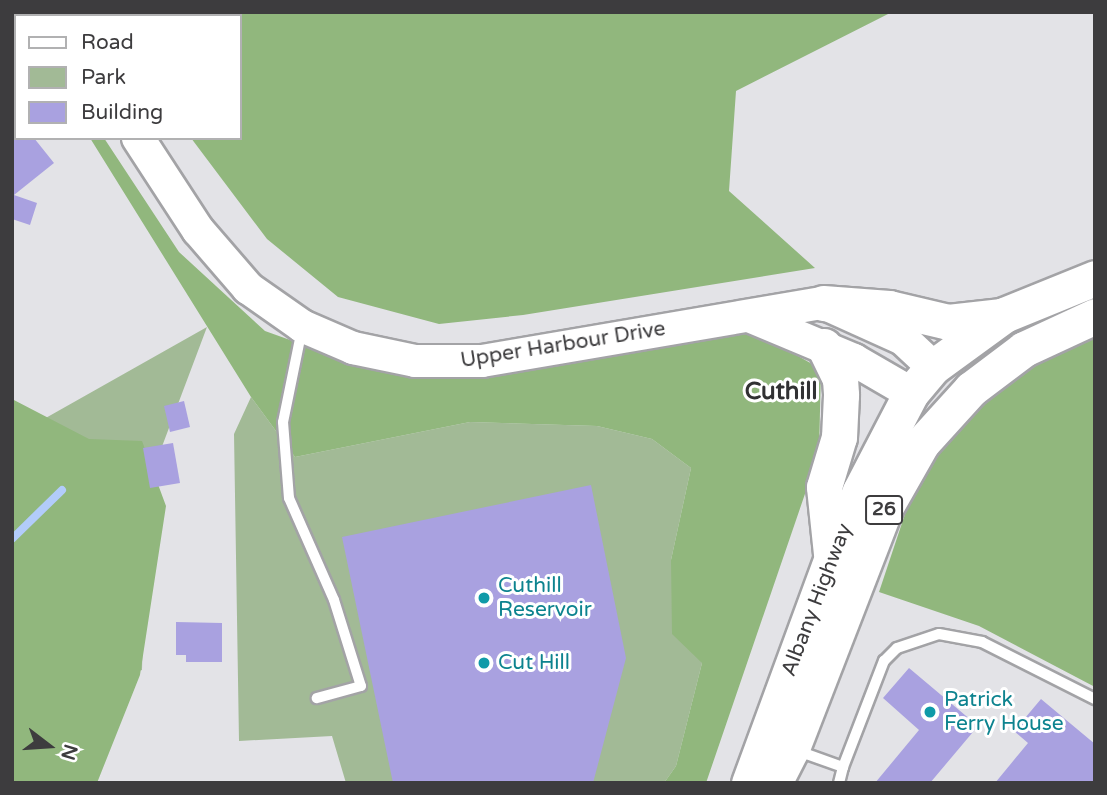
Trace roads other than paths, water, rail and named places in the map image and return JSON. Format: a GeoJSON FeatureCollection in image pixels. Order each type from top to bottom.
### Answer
{"type":"FeatureCollection","features":[{"type":"Feature","properties":{"kind":"main road","name":"Upper Harbour Drive"},"geometry":{"type":"LineString","coordinates":[[139,140],[222,262],[262,300],[302,326],[353,348],[415,361],[449,362],[509,357],[823,303]]}},
{"type":"Feature","properties":{"kind":"main road","name":"Albany Highway"},"geometry":{"type":"LineString","coordinates":[[748,783],[832,557],[860,491],[922,380],[1004,315],[1095,278]]}},
{"type":"Feature","properties":{"kind":"main road"},"geometry":{"type":"LineString","coordinates":[[823,303],[889,308],[948,322],[1004,315]]}},
{"type":"Feature","properties":{"kind":"main road"},"geometry":{"type":"LineString","coordinates":[[823,303],[903,339],[922,380]]}},
{"type":"Feature","properties":{"kind":"main road"},"geometry":{"type":"LineString","coordinates":[[745,315],[922,380]]}},
{"type":"Feature","properties":{"kind":"main road","name":"Albany Highway"},"geometry":{"type":"LineString","coordinates":[[774,783],[792,748],[884,508],[922,443],[946,413],[997,369],[1056,331],[1095,316]]}},
{"type":"Feature","properties":{"kind":"main road"},"geometry":{"type":"LineString","coordinates":[[824,346],[834,363],[841,395],[839,437],[824,486],[832,557]]}},
{"type":"Feature","properties":{"kind":"street"},"geometry":{"type":"LineString","coordinates":[[12,15],[17,12]]}},
{"type":"Feature","properties":{"kind":"lane"},"geometry":{"type":"LineString","coordinates":[[302,326],[283,422],[289,498],[334,600],[361,686],[317,698]]}},
{"type":"Feature","properties":{"kind":"lane"},"geometry":{"type":"LineString","coordinates":[[839,783],[843,766],[884,661],[897,648],[918,638],[939,634],[982,642],[1095,699]]}},
{"type":"Feature","properties":{"kind":"lane"},"geometry":{"type":"LineString","coordinates":[[792,748],[843,766]]}},
{"type":"Feature","properties":{"kind":"waterway"},"geometry":{"type":"LineString","coordinates":[[12,539],[62,490]]}},
{"type":"Feature","properties":{"kind":"place","name":"Cuthill Reservoir"},"geometry":{"type":"Point","coordinates":[484,598]}},
{"type":"Feature","properties":{"kind":"place","name":"Cut Hill"},"geometry":{"type":"Point","coordinates":[484,663]}},
{"type":"Feature","properties":{"kind":"place","name":"Patrick Ferry House"},"geometry":{"type":"Point","coordinates":[930,712]}},
{"type":"Feature","properties":{"kind":"district","name":"Cuthill"},"geometry":{"type":"Point","coordinates":[781,392]}}]}
